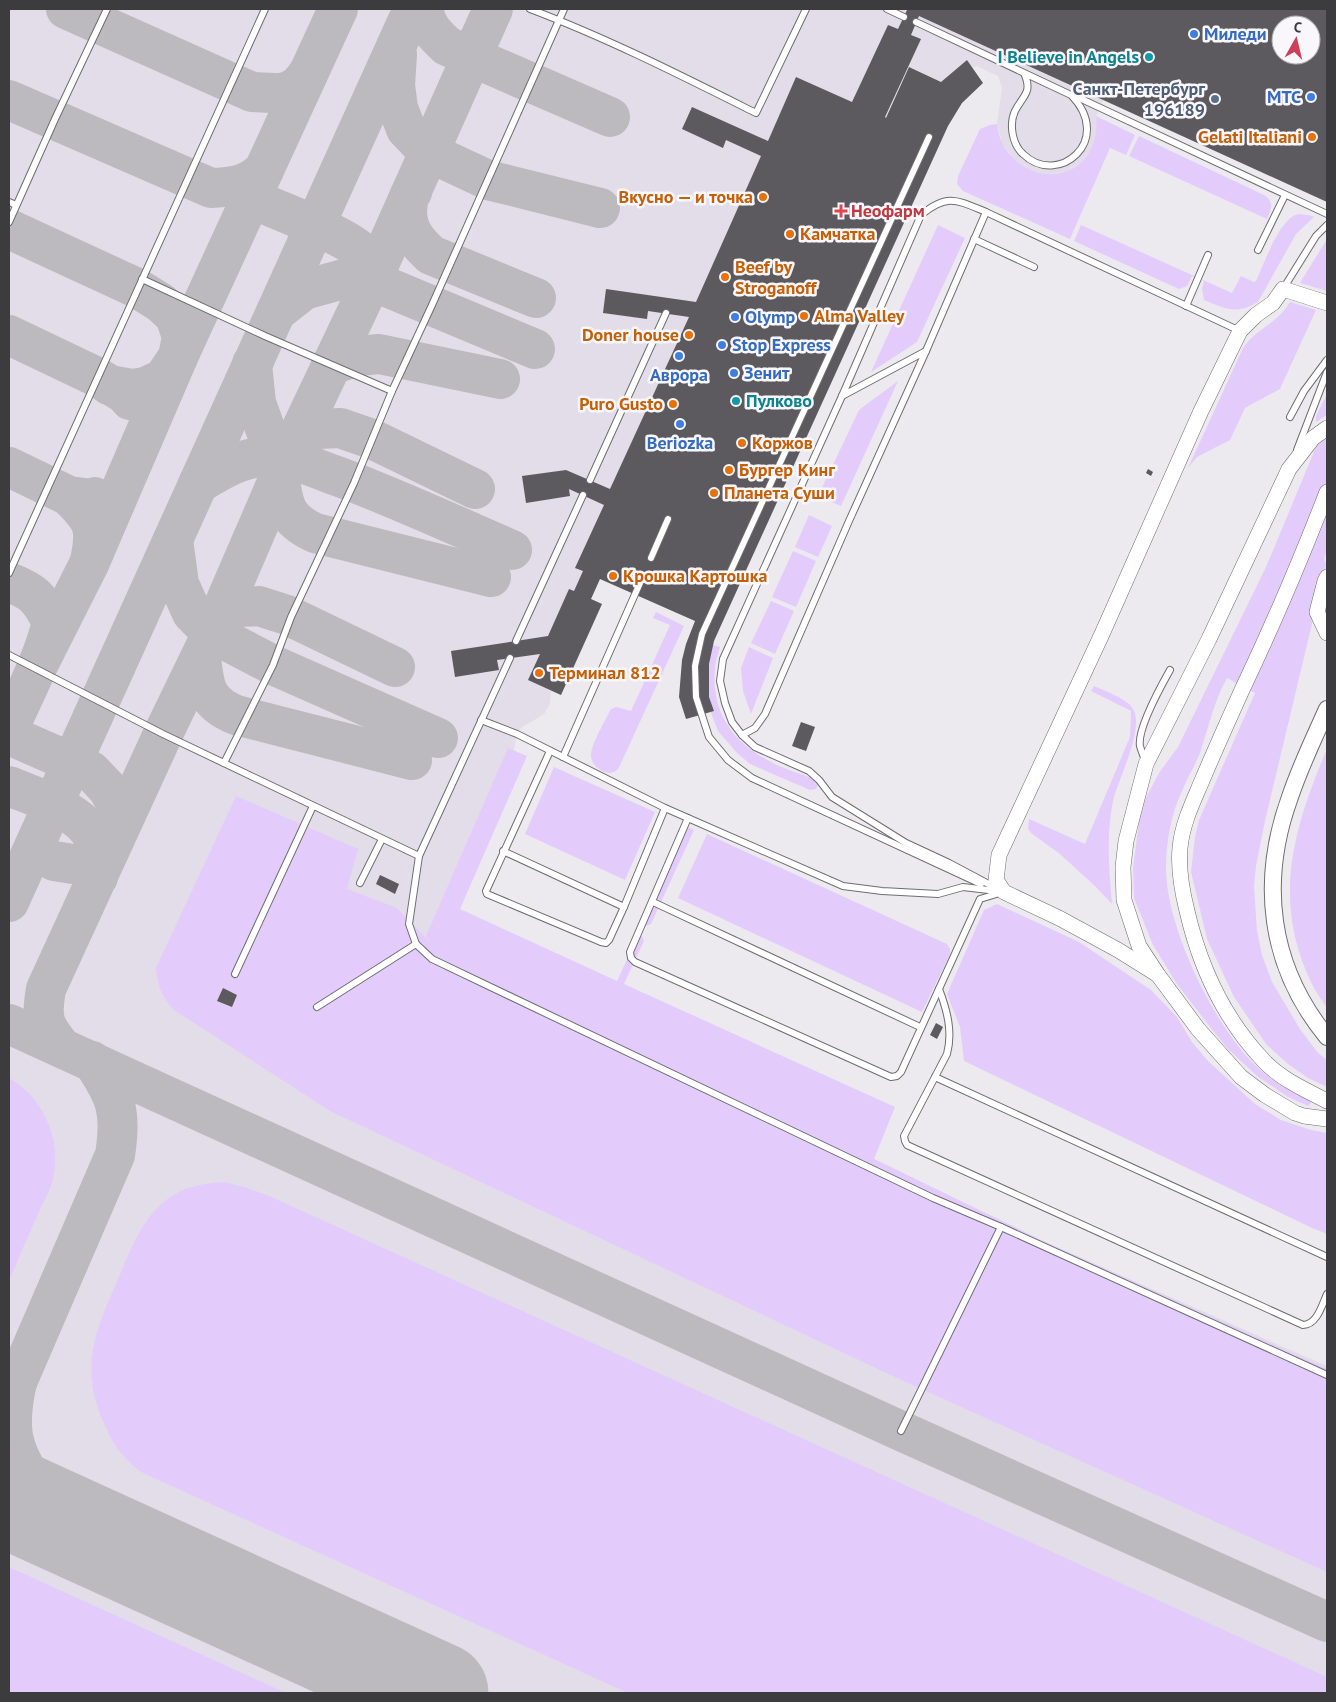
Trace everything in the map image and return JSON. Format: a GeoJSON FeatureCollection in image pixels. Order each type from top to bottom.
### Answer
{"type":"FeatureCollection","features":[{"type":"Feature","properties":{"kind":"main road"},"geometry":{"type":"LineString","coordinates":[[1327,709],[1284,814],[1276,855],[1273,898],[1274,922],[1292,984],[1305,1008],[1327,1037]]}},
{"type":"Feature","properties":{"kind":"street"},"geometry":{"type":"LineString","coordinates":[[1158,975],[1110,945],[1004,892],[996,880],[999,855],[1102,634],[1201,411],[1240,331],[1256,315],[1274,302],[1283,289],[1327,303]]}},
{"type":"Feature","properties":{"kind":"street"},"geometry":{"type":"LineString","coordinates":[[1327,428],[1313,438],[1289,469],[1213,631],[1146,764],[1126,841],[1123,867],[1124,900],[1139,946],[1198,1029],[1241,1077],[1265,1095],[1295,1113],[1327,1119]]}},
{"type":"Feature","properties":{"kind":"street"},"geometry":{"type":"LineString","coordinates":[[1327,492],[1310,536],[1187,815],[1180,847],[1180,881],[1194,939],[1214,990],[1239,1033],[1265,1062],[1290,1082],[1327,1101]]}},
{"type":"Feature","properties":{"kind":"street"},"geometry":{"type":"LineString","coordinates":[[1327,577],[1317,612],[1327,633]]}},
{"type":"Feature","properties":{"kind":"street"},"geometry":{"type":"LineString","coordinates":[[1327,608],[1327,621]]}},
{"type":"Feature","properties":{"kind":"lane"},"geometry":{"type":"LineString","coordinates":[[9,222],[107,9]]}},
{"type":"Feature","properties":{"kind":"lane"},"geometry":{"type":"LineString","coordinates":[[9,572],[265,9]]}},
{"type":"Feature","properties":{"kind":"lane"},"geometry":{"type":"LineString","coordinates":[[530,9],[559,20],[695,82],[756,113],[806,9]]}},
{"type":"Feature","properties":{"kind":"lane"},"geometry":{"type":"LineString","coordinates":[[224,763],[273,665],[292,617],[354,483],[392,391],[444,280],[564,9]]}},
{"type":"Feature","properties":{"kind":"lane"},"geometry":{"type":"LineString","coordinates":[[887,9],[904,17]]}},
{"type":"Feature","properties":{"kind":"lane"},"geometry":{"type":"LineString","coordinates":[[916,22],[1327,214]]}},
{"type":"Feature","properties":{"kind":"lane"},"geometry":{"type":"LineString","coordinates":[[1024,73],[1028,82],[1027,92],[1024,100],[1015,111],[1012,126],[1014,141],[1022,154],[1034,162],[1048,166],[1063,164],[1076,156],[1085,144],[1088,129],[1086,114],[1072,95]]}},
{"type":"Feature","properties":{"kind":"lane"},"geometry":{"type":"LineString","coordinates":[[929,137],[702,634],[694,666],[696,697],[709,737],[728,760],[752,778],[971,880],[1004,892]]}},
{"type":"Feature","properties":{"kind":"lane"},"geometry":{"type":"LineString","coordinates":[[1258,250],[1285,195]]}},
{"type":"Feature","properties":{"kind":"lane"},"geometry":{"type":"LineString","coordinates":[[1004,892],[906,843],[832,797],[819,780],[809,771],[755,747],[732,722],[725,703],[720,681],[723,659],[842,396],[921,215],[932,206],[946,200],[962,202],[1240,331]]}},
{"type":"Feature","properties":{"kind":"lane"},"geometry":{"type":"LineString","coordinates":[[9,202],[16,205]]}},
{"type":"Feature","properties":{"kind":"lane"},"geometry":{"type":"LineString","coordinates":[[742,735],[755,728],[766,714],[986,212]]}},
{"type":"Feature","properties":{"kind":"lane"},"geometry":{"type":"LineString","coordinates":[[1283,289],[1316,236],[1327,225]]}},
{"type":"Feature","properties":{"kind":"lane"},"geometry":{"type":"LineString","coordinates":[[974,239],[1034,267]]}},
{"type":"Feature","properties":{"kind":"lane"},"geometry":{"type":"LineString","coordinates":[[1186,306],[1208,255]]}},
{"type":"Feature","properties":{"kind":"lane"},"geometry":{"type":"LineString","coordinates":[[142,279],[265,336],[392,391]]}},
{"type":"Feature","properties":{"kind":"lane"},"geometry":{"type":"LineString","coordinates":[[590,480],[666,314]]}},
{"type":"Feature","properties":{"kind":"lane"},"geometry":{"type":"LineString","coordinates":[[842,396],[926,351]]}},
{"type":"Feature","properties":{"kind":"lane"},"geometry":{"type":"LineString","coordinates":[[1290,417],[1304,391],[1327,360]]}},
{"type":"Feature","properties":{"kind":"lane"},"geometry":{"type":"LineString","coordinates":[[1289,469],[1327,372]]}},
{"type":"Feature","properties":{"kind":"lane"},"geometry":{"type":"LineString","coordinates":[[516,641],[583,495]]}},
{"type":"Feature","properties":{"kind":"lane"},"geometry":{"type":"LineString","coordinates":[[651,558],[668,519]]}},
{"type":"Feature","properties":{"kind":"lane"},"geometry":{"type":"LineString","coordinates":[[563,757],[640,583]]}},
{"type":"Feature","properties":{"kind":"lane"},"geometry":{"type":"LineString","coordinates":[[9,655],[163,734],[419,856]]}},
{"type":"Feature","properties":{"kind":"lane"},"geometry":{"type":"LineString","coordinates":[[510,658],[419,856],[410,924],[416,944],[432,959],[933,1198],[1327,1375]]}},
{"type":"Feature","properties":{"kind":"lane"},"geometry":{"type":"LineString","coordinates":[[1146,764],[1140,746],[1142,733],[1150,709],[1170,670]]}},
{"type":"Feature","properties":{"kind":"lane"},"geometry":{"type":"LineString","coordinates":[[481,720],[517,734],[665,808],[843,886],[882,891],[938,894],[963,887],[1004,892]]}},
{"type":"Feature","properties":{"kind":"lane"},"geometry":{"type":"LineString","coordinates":[[550,751],[487,886],[487,894],[606,943],[624,906],[665,808]]}},
{"type":"Feature","properties":{"kind":"lane"},"geometry":{"type":"LineString","coordinates":[[235,974],[312,806]]}},
{"type":"Feature","properties":{"kind":"lane"},"geometry":{"type":"LineString","coordinates":[[688,818],[630,952],[630,958],[635,962],[892,1077],[897,1076],[901,1072],[980,899],[991,894],[1004,892]]}},
{"type":"Feature","properties":{"kind":"lane"},"geometry":{"type":"LineString","coordinates":[[360,883],[382,839]]}},
{"type":"Feature","properties":{"kind":"lane"},"geometry":{"type":"LineString","coordinates":[[503,851],[624,906]]}},
{"type":"Feature","properties":{"kind":"lane"},"geometry":{"type":"LineString","coordinates":[[652,902],[920,1027]]}},
{"type":"Feature","properties":{"kind":"lane"},"geometry":{"type":"LineString","coordinates":[[317,1007],[416,944]]}},
{"type":"Feature","properties":{"kind":"lane"},"geometry":{"type":"LineString","coordinates":[[939,989],[945,1004],[950,1042],[947,1054],[904,1136],[907,1145],[1303,1325],[1309,1325],[1313,1322],[1327,1294]]}},
{"type":"Feature","properties":{"kind":"lane"},"geometry":{"type":"LineString","coordinates":[[935,1077],[1327,1257]]}},
{"type":"Feature","properties":{"kind":"lane"},"geometry":{"type":"LineString","coordinates":[[901,1432],[1001,1227]]}},
{"type":"Feature","properties":{"kind":"shaded area","name":"Пулково"},"geometry":{"type":"Polygon","coordinates":[[[9,9],[1327,9],[1327,134],[1309,174],[1105,97],[1096,116],[1098,129],[1093,147],[1082,162],[1066,172],[1048,175],[1029,170],[1014,159],[1002,143],[997,124],[1002,88],[998,76],[977,66],[972,68],[967,60],[941,82],[910,67],[684,616],[600,579],[591,599],[602,604],[561,695],[551,691],[550,704],[544,714],[521,728],[517,734],[512,760],[434,940],[751,1099],[1041,1240],[1327,1366],[1327,1693],[9,1693],[9,9]]]}},
{"type":"Feature","properties":{"kind":"shaded area"},"geometry":{"type":"Polygon","coordinates":[[[1096,116],[1135,135],[1126,155],[1110,148],[1070,239],[963,191],[957,184],[958,176],[980,129],[997,124],[1003,145],[1019,163],[1034,171],[1048,174],[1062,173],[1074,168],[1085,159],[1092,147],[1096,133],[1096,116]]]}},
{"type":"Feature","properties":{"kind":"shaded area"},"geometry":{"type":"Polygon","coordinates":[[[1139,136],[1264,195],[1271,203],[1267,219],[1129,156],[1139,136]]]}},
{"type":"Feature","properties":{"kind":"shaded area"},"geometry":{"type":"Polygon","coordinates":[[[1298,214],[1314,217],[1296,234],[1258,302],[1237,309],[1225,308],[1204,300],[1202,289],[1204,281],[1192,276],[1187,286],[1179,289],[1074,241],[1081,225],[1232,293],[1241,276],[1254,282],[1256,281],[1278,233],[1291,218],[1298,214]]]}},
{"type":"Feature","properties":{"kind":"shaded area"},"geometry":{"type":"Polygon","coordinates":[[[938,225],[965,238],[917,342],[871,372],[938,225]]]}},
{"type":"Feature","properties":{"kind":"shaded area"},"geometry":{"type":"Polygon","coordinates":[[[1327,239],[1327,291],[1300,283],[1327,239]]]}},
{"type":"Feature","properties":{"kind":"shaded area"},"geometry":{"type":"Polygon","coordinates":[[[1290,302],[1316,310],[1280,389],[1245,408],[1230,440],[1197,457],[1188,468],[1243,348],[1254,335],[1279,316],[1290,302]]]}},
{"type":"Feature","properties":{"kind":"shaded area"},"geometry":{"type":"Polygon","coordinates":[[[898,381],[841,506],[818,496],[859,410],[898,381]]]}},
{"type":"Feature","properties":{"kind":"shaded area"},"geometry":{"type":"Polygon","coordinates":[[[1327,394],[1327,415],[1316,422],[1316,416],[1327,394]]]}},
{"type":"Feature","properties":{"kind":"shaded area"},"geometry":{"type":"Polygon","coordinates":[[[1327,436],[1327,551],[1324,558],[1326,565],[1265,821],[1254,886],[1257,931],[1262,955],[1272,982],[1300,1029],[1318,1053],[1327,1060],[1327,1087],[1308,1078],[1288,1064],[1266,1044],[1234,997],[1207,939],[1191,872],[1195,837],[1199,820],[1255,693],[1227,678],[1215,706],[1200,753],[1178,800],[1170,829],[1166,858],[1168,891],[1174,917],[1182,943],[1206,996],[1235,1042],[1250,1060],[1278,1083],[1309,1100],[1311,1103],[1308,1106],[1288,1097],[1257,1076],[1228,1049],[1177,984],[1153,945],[1134,898],[1133,868],[1141,807],[1159,773],[1178,747],[1266,567],[1316,447],[1327,436]]]}},
{"type":"Feature","properties":{"kind":"shaded area"},"geometry":{"type":"Polygon","coordinates":[[[809,515],[832,526],[818,557],[795,547],[809,515]]]}},
{"type":"Feature","properties":{"kind":"shaded area"},"geometry":{"type":"Polygon","coordinates":[[[793,551],[816,561],[796,607],[772,597],[793,551]]]}},
{"type":"Feature","properties":{"kind":"shaded area"},"geometry":{"type":"Polygon","coordinates":[[[771,601],[794,611],[775,654],[751,643],[771,601]]]}},
{"type":"Feature","properties":{"kind":"shaded area"},"geometry":{"type":"Polygon","coordinates":[[[656,612],[684,626],[619,767],[613,772],[605,772],[597,767],[592,760],[593,745],[611,709],[616,707],[631,711],[670,625],[653,618],[656,612]]]}},
{"type":"Feature","properties":{"kind":"shaded area"},"geometry":{"type":"Polygon","coordinates":[[[709,644],[720,647],[715,666],[715,688],[718,705],[725,721],[734,734],[759,755],[775,764],[814,780],[818,785],[816,789],[810,790],[750,764],[737,753],[718,731],[705,697],[709,644]]]}},
{"type":"Feature","properties":{"kind":"shaded area"},"geometry":{"type":"Polygon","coordinates":[[[749,647],[773,658],[751,714],[743,691],[741,668],[749,647]]]}},
{"type":"Feature","properties":{"kind":"shaded area"},"geometry":{"type":"Polygon","coordinates":[[[1094,686],[1130,705],[1136,718],[1136,729],[1113,801],[1109,827],[1112,904],[1060,854],[1028,829],[1029,819],[1085,844],[1130,737],[1131,711],[1091,691],[1094,686]]]}},
{"type":"Feature","properties":{"kind":"shaded area"},"geometry":{"type":"Polygon","coordinates":[[[508,748],[527,756],[460,909],[617,981],[637,938],[642,936],[644,941],[624,984],[895,1107],[874,1159],[1041,1240],[1327,1369],[1327,1572],[897,1378],[330,1111],[174,1010],[170,1005],[161,990],[156,968],[236,796],[358,849],[347,889],[397,908],[430,942],[426,936],[508,748]]]}},
{"type":"Feature","properties":{"kind":"shaded area"},"geometry":{"type":"Polygon","coordinates":[[[1327,749],[1327,1008],[1313,985],[1299,952],[1292,922],[1290,893],[1297,836],[1315,779],[1327,749]]]}},
{"type":"Feature","properties":{"kind":"shaded area"},"geometry":{"type":"Polygon","coordinates":[[[554,767],[655,812],[625,880],[525,834],[554,767]]]}},
{"type":"Feature","properties":{"kind":"shaded area"},"geometry":{"type":"Polygon","coordinates":[[[688,827],[694,830],[651,924],[647,926],[645,923],[688,827]]]}},
{"type":"Feature","properties":{"kind":"shaded area"},"geometry":{"type":"Polygon","coordinates":[[[707,834],[947,944],[950,954],[922,1012],[678,898],[707,834]]]}},
{"type":"Feature","properties":{"kind":"shaded area"},"geometry":{"type":"Polygon","coordinates":[[[997,904],[1079,942],[1151,990],[1177,1017],[1192,1042],[1208,1061],[1255,1104],[1281,1120],[1327,1133],[1327,1234],[964,1061],[960,1027],[947,994],[984,910],[997,904]]]}},
{"type":"Feature","properties":{"kind":"shaded area"},"geometry":{"type":"Polygon","coordinates":[[[9,1078],[22,1087],[41,1109],[53,1137],[55,1168],[52,1183],[9,1281],[9,1078]]]}},
{"type":"Feature","properties":{"kind":"shaded area"},"geometry":{"type":"Polygon","coordinates":[[[225,1182],[267,1195],[1327,1677],[1327,1693],[628,1693],[145,1474],[127,1460],[117,1448],[106,1428],[97,1406],[93,1386],[91,1367],[93,1348],[104,1312],[134,1244],[144,1225],[156,1209],[185,1189],[209,1183],[225,1182]]]}},
{"type":"Feature","properties":{"kind":"shaded area"},"geometry":{"type":"Polygon","coordinates":[[[9,1567],[286,1693],[9,1693],[9,1567]]]}},
{"type":"Feature","properties":{"kind":"building","name":"Пулково"},"geometry":{"type":"Polygon","coordinates":[[[903,9],[1327,9],[1327,202],[919,16],[911,35],[921,39],[885,117],[909,67],[941,82],[967,60],[983,83],[962,103],[948,126],[714,641],[709,664],[709,697],[714,711],[686,719],[679,697],[682,660],[695,621],[600,579],[591,599],[602,604],[561,695],[528,680],[540,654],[497,660],[499,670],[455,677],[451,651],[548,636],[569,589],[574,591],[583,571],[575,568],[604,505],[569,489],[570,496],[526,503],[522,476],[566,470],[610,489],[689,317],[648,311],[647,319],[603,313],[606,289],[696,302],[761,156],[726,140],[723,148],[682,129],[692,107],[768,141],[796,77],[852,102],[888,25],[898,29],[907,10],[903,9]]]}},
{"type":"Feature","properties":{"kind":"building"},"geometry":{"type":"Polygon","coordinates":[[[1148,469],[1153,472],[1151,476],[1146,473],[1148,469]]]}},
{"type":"Feature","properties":{"kind":"building"},"geometry":{"type":"Polygon","coordinates":[[[801,722],[815,727],[806,751],[792,746],[801,722]]]}},
{"type":"Feature","properties":{"kind":"building"},"geometry":{"type":"Polygon","coordinates":[[[380,875],[399,884],[395,894],[376,884],[380,875]]]}},
{"type":"Feature","properties":{"kind":"building"},"geometry":{"type":"Polygon","coordinates":[[[223,988],[237,995],[232,1007],[217,1001],[223,988]]]}},
{"type":"Feature","properties":{"kind":"building"},"geometry":{"type":"Polygon","coordinates":[[[936,1023],[943,1027],[937,1039],[930,1035],[936,1023]]]}},
{"type":"Feature","properties":{"kind":"taxiway"},"geometry":{"type":"LineString","coordinates":[[66,9],[252,92],[276,93],[289,91],[295,88],[307,75]]}},
{"type":"Feature","properties":{"kind":"taxiway"},"geometry":{"type":"LineString","coordinates":[[36,669],[89,564],[178,357],[338,9]]}},
{"type":"Feature","properties":{"kind":"taxiway"},"geometry":{"type":"LineString","coordinates":[[9,902],[413,9]]}},
{"type":"Feature","properties":{"kind":"taxiway"},"geometry":{"type":"LineString","coordinates":[[423,9],[432,30],[447,46],[610,117]]}},
{"type":"Feature","properties":{"kind":"taxiway"},"geometry":{"type":"LineString","coordinates":[[62,1048],[47,1027],[45,1021],[46,989],[163,734],[212,633],[287,459],[372,280],[493,9]]}},
{"type":"Feature","properties":{"kind":"taxiway"},"geometry":{"type":"LineString","coordinates":[[397,55],[395,85],[398,108],[406,129],[428,152],[488,180],[600,208]]}},
{"type":"Feature","properties":{"kind":"taxiway"},"geometry":{"type":"LineString","coordinates":[[9,100],[211,188],[239,185],[252,179],[264,170]]}},
{"type":"Feature","properties":{"kind":"taxiway"},"geometry":{"type":"LineString","coordinates":[[412,192],[409,196],[407,218],[417,241],[431,255],[536,298]]}},
{"type":"Feature","properties":{"kind":"taxiway"},"geometry":{"type":"LineString","coordinates":[[269,206],[305,221],[357,248],[366,260],[372,280]]}},
{"type":"Feature","properties":{"kind":"taxiway"},"geometry":{"type":"LineString","coordinates":[[9,229],[137,288],[161,303],[175,316],[182,337],[178,357],[163,379],[145,387],[132,389],[109,385]]}},
{"type":"Feature","properties":{"kind":"taxiway"},"geometry":{"type":"LineString","coordinates":[[276,312],[304,290],[347,278],[363,277],[535,349]]}},
{"type":"Feature","properties":{"kind":"taxiway"},"geometry":{"type":"LineString","coordinates":[[9,335],[97,377],[125,394],[130,400]]}},
{"type":"Feature","properties":{"kind":"taxiway"},"geometry":{"type":"LineString","coordinates":[[331,365],[358,356],[379,354],[500,379]]}},
{"type":"Feature","properties":{"kind":"taxiway"},"geometry":{"type":"LineString","coordinates":[[252,364],[256,403],[266,431],[299,463]]}},
{"type":"Feature","properties":{"kind":"taxiway"},"geometry":{"type":"LineString","coordinates":[[295,443],[319,429],[340,428],[372,439],[475,489]]}},
{"type":"Feature","properties":{"kind":"taxiway"},"geometry":{"type":"LineString","coordinates":[[198,484],[226,468],[246,460],[268,456],[286,458],[381,493],[512,550]]}},
{"type":"Feature","properties":{"kind":"taxiway"},"geometry":{"type":"LineString","coordinates":[[9,467],[69,496],[92,499],[95,497]]}},
{"type":"Feature","properties":{"kind":"taxiway"},"geometry":{"type":"LineString","coordinates":[[280,475],[282,494],[287,510],[298,523],[315,533],[491,577]]}},
{"type":"Feature","properties":{"kind":"taxiway"},"geometry":{"type":"LineString","coordinates":[[69,496],[84,512],[92,525],[93,540],[90,561]]}},
{"type":"Feature","properties":{"kind":"taxiway"},"geometry":{"type":"LineString","coordinates":[[173,540],[179,584],[192,613],[212,633],[273,665],[438,738]]}},
{"type":"Feature","properties":{"kind":"taxiway"},"geometry":{"type":"LineString","coordinates":[[9,582],[35,596],[52,622],[39,663],[9,728]]}},
{"type":"Feature","properties":{"kind":"taxiway"},"geometry":{"type":"LineString","coordinates":[[212,633],[227,612],[239,607],[259,606],[287,615],[395,667]]}},
{"type":"Feature","properties":{"kind":"taxiway"},"geometry":{"type":"LineString","coordinates":[[201,657],[208,693],[218,705],[236,715],[412,760]]}},
{"type":"Feature","properties":{"kind":"taxiway"},"geometry":{"type":"LineString","coordinates":[[9,735],[91,771],[108,789],[117,806],[118,819],[114,840],[100,854],[88,861],[73,864],[54,861]]}},
{"type":"Feature","properties":{"kind":"taxiway"},"geometry":{"type":"LineString","coordinates":[[9,786],[51,803],[78,819],[89,830],[96,842],[100,857],[98,877]]}},
{"type":"Feature","properties":{"kind":"taxiway"},"geometry":{"type":"LineString","coordinates":[[9,1024],[901,1431],[1327,1622]]}},
{"type":"Feature","properties":{"kind":"taxiway"},"geometry":{"type":"LineString","coordinates":[[9,1393],[17,1382],[115,1155],[118,1127],[115,1105],[107,1084],[92,1061]]}},
{"type":"Feature","properties":{"kind":"taxiway"},"geometry":{"type":"LineString","coordinates":[[17,1382],[12,1409],[13,1436],[20,1457],[31,1478],[62,1511],[84,1527],[124,1551]]}},
{"type":"Feature","properties":{"kind":"runway"},"geometry":{"type":"LineString","coordinates":[[9,1498],[438,1693]]}},
{"type":"Feature","properties":{"kind":"place","name":"Миледи"},"geometry":{"type":"Point","coordinates":[1194,34]}},
{"type":"Feature","properties":{"kind":"place","name":"I Believe in Angels"},"geometry":{"type":"Point","coordinates":[1149,57]}},
{"type":"Feature","properties":{"kind":"place","name":"МТС"},"geometry":{"type":"Point","coordinates":[1311,97]}},
{"type":"Feature","properties":{"kind":"place","name":"Санкт-Петербург 196189"},"geometry":{"type":"Point","coordinates":[1215,99]}},
{"type":"Feature","properties":{"kind":"place","name":"Gelati Italiani"},"geometry":{"type":"Point","coordinates":[1312,137]}},
{"type":"Feature","properties":{"kind":"place","name":"Вкусно — и точка"},"geometry":{"type":"Point","coordinates":[763,197]}},
{"type":"Feature","properties":{"kind":"place","name":"Неофарм"},"geometry":{"type":"Point","coordinates":[841,211]}},
{"type":"Feature","properties":{"kind":"place","name":"Камчатка"},"geometry":{"type":"Point","coordinates":[790,234]}},
{"type":"Feature","properties":{"kind":"place","name":"Beef by Stroganoff"},"geometry":{"type":"Point","coordinates":[725,277]}},
{"type":"Feature","properties":{"kind":"place","name":"Alma Valley"},"geometry":{"type":"Point","coordinates":[804,316]}},
{"type":"Feature","properties":{"kind":"place","name":"Olymp"},"geometry":{"type":"Point","coordinates":[735,317]}},
{"type":"Feature","properties":{"kind":"place","name":"Doner house"},"geometry":{"type":"Point","coordinates":[689,335]}},
{"type":"Feature","properties":{"kind":"place","name":"Stop Express"},"geometry":{"type":"Point","coordinates":[722,345]}},
{"type":"Feature","properties":{"kind":"place","name":"Аврора"},"geometry":{"type":"Point","coordinates":[679,356]}},
{"type":"Feature","properties":{"kind":"place","name":"Зенит"},"geometry":{"type":"Point","coordinates":[734,373]}},
{"type":"Feature","properties":{"kind":"place","name":"Пулково"},"geometry":{"type":"Point","coordinates":[736,401]}},
{"type":"Feature","properties":{"kind":"place","name":"Puro Gusto"},"geometry":{"type":"Point","coordinates":[673,404]}},
{"type":"Feature","properties":{"kind":"place","name":"Beriozka"},"geometry":{"type":"Point","coordinates":[680,424]}},
{"type":"Feature","properties":{"kind":"place","name":"Коржов"},"geometry":{"type":"Point","coordinates":[742,443]}},
{"type":"Feature","properties":{"kind":"place","name":"Бургер Кинг"},"geometry":{"type":"Point","coordinates":[729,470]}},
{"type":"Feature","properties":{"kind":"place","name":"Планета Суши"},"geometry":{"type":"Point","coordinates":[714,493]}},
{"type":"Feature","properties":{"kind":"place","name":"Крошка Картошка"},"geometry":{"type":"Point","coordinates":[613,576]}},
{"type":"Feature","properties":{"kind":"place","name":"Терминал 812"},"geometry":{"type":"Point","coordinates":[539,673]}}]}
